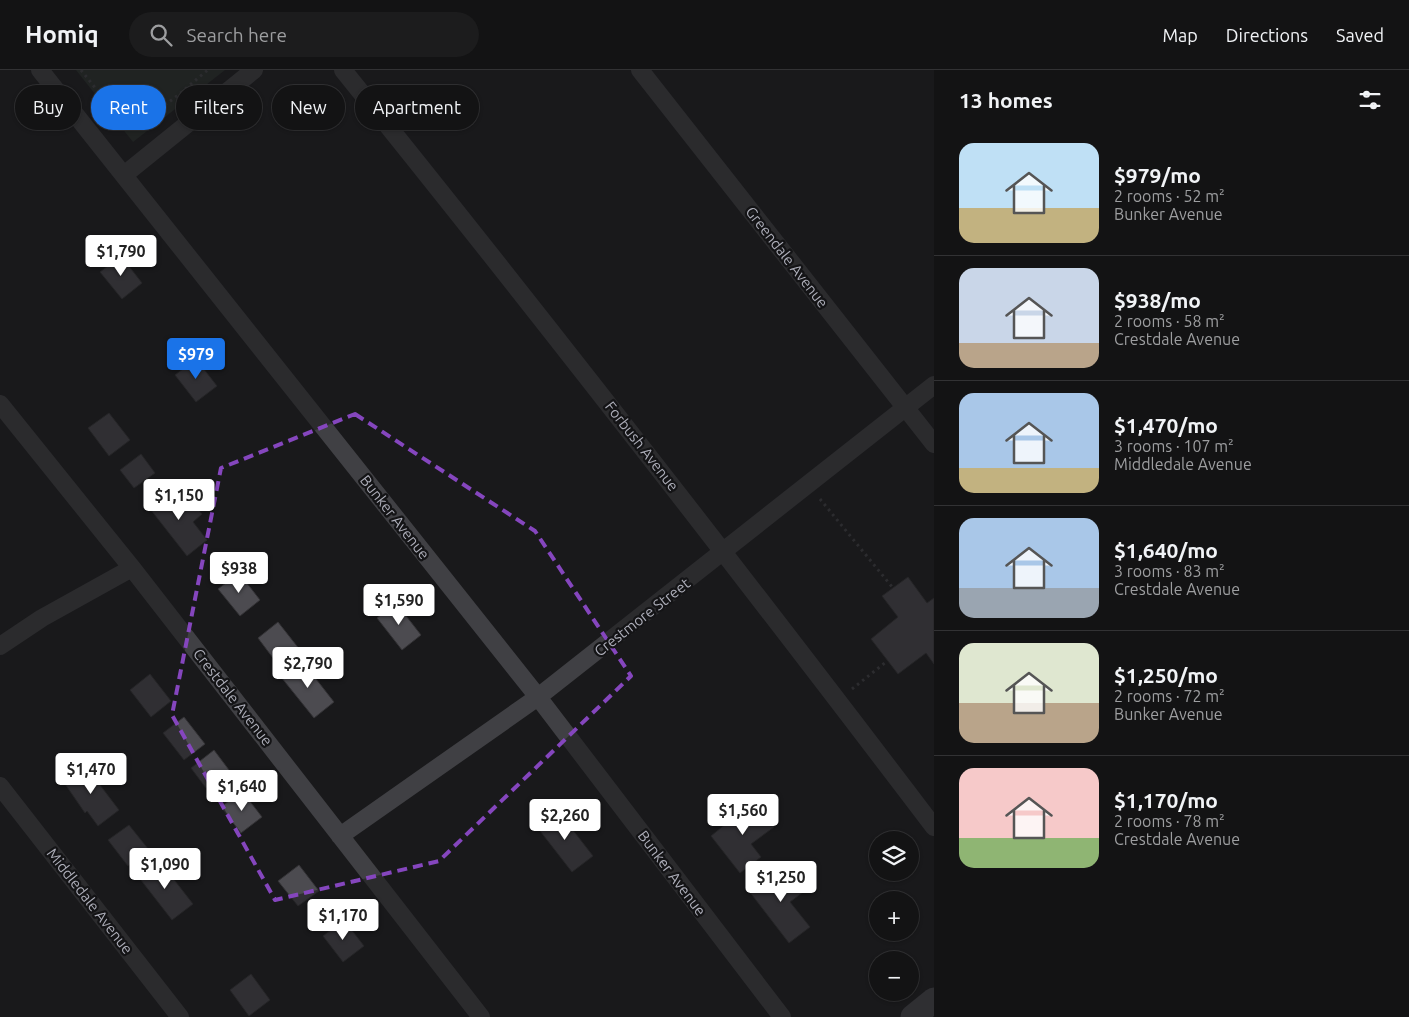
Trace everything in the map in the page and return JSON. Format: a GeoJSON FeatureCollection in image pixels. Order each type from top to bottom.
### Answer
{"type":"FeatureCollection","features":[{"type":"Feature","properties":{"kind":"street","name":"Bunker Avenue"},"geometry":{"type":"LineString","coordinates":[[40,70],[538,697],[782,1017]]}},
{"type":"Feature","properties":{"kind":"street"},"geometry":{"type":"LineString","coordinates":[[124,175],[254,70]]}},
{"type":"Feature","properties":{"kind":"street","name":"Forbush Avenue"},"geometry":{"type":"LineString","coordinates":[[343,70],[492,255],[725,552],[934,827]]}},
{"type":"Feature","properties":{"kind":"street","name":"Greendale Avenue"},"geometry":{"type":"LineString","coordinates":[[640,70],[934,444]]}},
{"type":"Feature","properties":{"kind":"street","name":"Crestmore Street"},"geometry":{"type":"LineString","coordinates":[[340,836],[538,697],[934,386]]}},
{"type":"Feature","properties":{"kind":"street","name":"Crestdale Avenue"},"geometry":{"type":"LineString","coordinates":[[0,404],[132,568],[481,1017]]}},
{"type":"Feature","properties":{"kind":"street"},"geometry":{"type":"LineString","coordinates":[[0,646],[42,618],[132,568]]}},
{"type":"Feature","properties":{"kind":"street","name":"Middledale Avenue"},"geometry":{"type":"LineString","coordinates":[[0,786],[180,1017]]}},
{"type":"Feature","properties":{"kind":"street"},"geometry":{"type":"LineString","coordinates":[[913,1017],[934,1000]]}},
{"type":"Feature","properties":{"kind":"path"},"geometry":{"type":"LineString","coordinates":[[81,70],[120,119],[134,121],[150,115],[208,70]]}},
{"type":"Feature","properties":{"kind":"path"},"geometry":{"type":"LineString","coordinates":[[808,485],[893,588]]}},
{"type":"Feature","properties":{"kind":"path"},"geometry":{"type":"LineString","coordinates":[[838,700],[886,662]]}},
{"type":"Feature","properties":{"kind":"highlighted area"},"geometry":{"type":"Polygon","coordinates":[[[355,414],[535,531],[631,676],[439,861],[275,900],[172,715],[221,468],[355,414]]]}},
{"type":"Feature","properties":{"kind":"shaded area"},"geometry":{"type":"Polygon","coordinates":[[[76,70],[225,70],[206,85],[176,85],[176,108],[166,116],[166,85],[91,85],[91,89],[76,70]]]}},
{"type":"Feature","properties":{"kind":"shaded area"},"geometry":{"type":"Polygon","coordinates":[[[124,130],[148,130],[133,142],[124,130]]]}},
{"type":"Feature","properties":{"kind":"building"},"geometry":{"type":"Polygon","coordinates":[[[121,256],[142,283],[122,299],[100,272],[121,256]]]}},
{"type":"Feature","properties":{"kind":"building"},"geometry":{"type":"Polygon","coordinates":[[[196,359],[217,386],[196,402],[175,375],[196,359]]]}},
{"type":"Feature","properties":{"kind":"building"},"geometry":{"type":"Polygon","coordinates":[[[109,413],[130,440],[109,456],[88,428],[109,413]]]}},
{"type":"Feature","properties":{"kind":"building"},"geometry":{"type":"Polygon","coordinates":[[[141,454],[155,473],[134,488],[120,470],[141,454]]]}},
{"type":"Feature","properties":{"kind":"building"},"geometry":{"type":"Polygon","coordinates":[[[167,489],[178,503],[187,496],[202,514],[193,522],[207,540],[187,556],[147,505],[167,489]]]}},
{"type":"Feature","properties":{"kind":"building"},"geometry":{"type":"Polygon","coordinates":[[[239,573],[260,600],[240,616],[218,589],[239,573]]]}},
{"type":"Feature","properties":{"kind":"building"},"geometry":{"type":"Polygon","coordinates":[[[908,577],[927,603],[934,598],[934,664],[926,653],[898,674],[871,639],[898,617],[882,596],[908,577]]]}},
{"type":"Feature","properties":{"kind":"building"},"geometry":{"type":"Polygon","coordinates":[[[396,603],[421,635],[402,650],[377,618],[396,603]]]}},
{"type":"Feature","properties":{"kind":"building"},"geometry":{"type":"Polygon","coordinates":[[[278,622],[300,650],[279,666],[258,638],[278,622]]]}},
{"type":"Feature","properties":{"kind":"building"},"geometry":{"type":"Polygon","coordinates":[[[302,661],[334,702],[314,718],[281,677],[302,661]]]}},
{"type":"Feature","properties":{"kind":"building"},"geometry":{"type":"Polygon","coordinates":[[[150,674],[171,701],[151,717],[130,690],[150,674]]]}},
{"type":"Feature","properties":{"kind":"building"},"geometry":{"type":"Polygon","coordinates":[[[184,717],[205,744],[184,760],[163,733],[184,717]]]}},
{"type":"Feature","properties":{"kind":"building"},"geometry":{"type":"Polygon","coordinates":[[[214,750],[229,770],[206,788],[191,768],[214,750]]]}},
{"type":"Feature","properties":{"kind":"building"},"geometry":{"type":"Polygon","coordinates":[[[84,764],[119,810],[98,826],[87,811],[85,813],[63,781],[84,764]]]}},
{"type":"Feature","properties":{"kind":"building"},"geometry":{"type":"Polygon","coordinates":[[[242,791],[262,817],[241,833],[221,807],[242,791]]]}},
{"type":"Feature","properties":{"kind":"building"},"geometry":{"type":"Polygon","coordinates":[[[754,801],[774,827],[751,844],[761,857],[740,873],[711,836],[754,801]]]}},
{"type":"Feature","properties":{"kind":"building"},"geometry":{"type":"Polygon","coordinates":[[[558,811],[593,856],[572,872],[537,827],[558,811]]]}},
{"type":"Feature","properties":{"kind":"building"},"geometry":{"type":"Polygon","coordinates":[[[129,825],[149,850],[128,866],[108,840],[129,825]]]}},
{"type":"Feature","properties":{"kind":"building"},"geometry":{"type":"Polygon","coordinates":[[[158,859],[193,904],[172,920],[137,875],[158,859]]]}},
{"type":"Feature","properties":{"kind":"building"},"geometry":{"type":"Polygon","coordinates":[[[299,865],[319,891],[298,906],[278,881],[299,865]]]}},
{"type":"Feature","properties":{"kind":"building"},"geometry":{"type":"Polygon","coordinates":[[[782,865],[803,892],[790,902],[810,927],[789,943],[749,891],[782,865]]]}},
{"type":"Feature","properties":{"kind":"building"},"geometry":{"type":"Polygon","coordinates":[[[344,920],[364,946],[343,962],[323,936],[344,920]]]}},
{"type":"Feature","properties":{"kind":"building"},"geometry":{"type":"Polygon","coordinates":[[[251,974],[270,1000],[249,1016],[230,990],[251,974]]]}}]}
